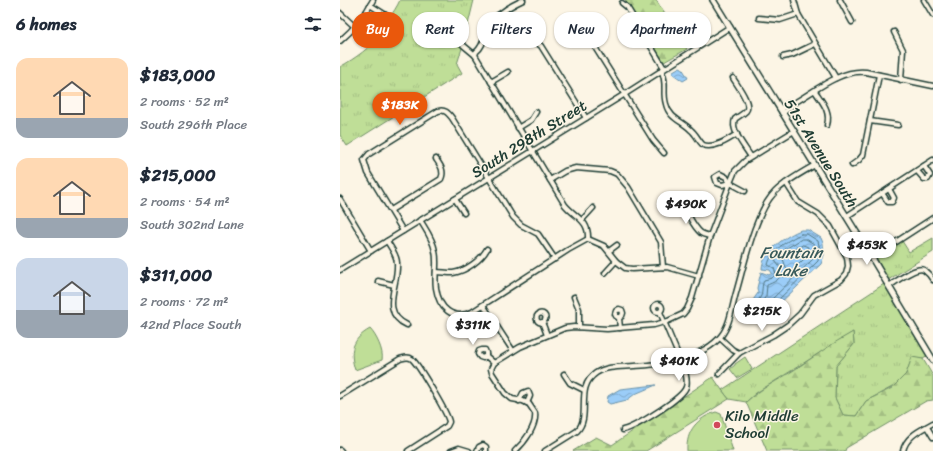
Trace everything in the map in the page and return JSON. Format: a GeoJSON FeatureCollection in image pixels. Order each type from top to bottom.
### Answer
{"type":"FeatureCollection","features":[{"type":"Feature","properties":{"kind":"main road","name":"51st Avenue South"},"geometry":{"type":"LineString","coordinates":[[713,0],[815,164],[933,360]]}},
{"type":"Feature","properties":{"kind":"street"},"geometry":{"type":"LineString","coordinates":[[366,12],[373,0]]}},
{"type":"Feature","properties":{"kind":"street"},"geometry":{"type":"LineString","coordinates":[[503,12],[523,0]]}},
{"type":"Feature","properties":{"kind":"street"},"geometry":{"type":"LineString","coordinates":[[794,0],[798,14],[836,78]]}},
{"type":"Feature","properties":{"kind":"street"},"geometry":{"type":"LineString","coordinates":[[840,0],[852,22]]}},
{"type":"Feature","properties":{"kind":"street"},"geometry":{"type":"LineString","coordinates":[[924,0],[933,15]]}},
{"type":"Feature","properties":{"kind":"street"},"geometry":{"type":"LineString","coordinates":[[622,3],[627,7],[662,69],[665,79],[665,100],[668,110],[675,119],[692,131],[703,145],[707,146],[720,143],[737,134]]}},
{"type":"Feature","properties":{"kind":"street"},"geometry":{"type":"LineString","coordinates":[[370,5],[381,12]]}},
{"type":"Feature","properties":{"kind":"street"},"geometry":{"type":"LineString","coordinates":[[340,13],[352,24]]}},
{"type":"Feature","properties":{"kind":"street"},"geometry":{"type":"LineString","coordinates":[[759,18],[780,20],[798,14]]}},
{"type":"Feature","properties":{"kind":"street","name":"South 298th Street"},"geometry":{"type":"LineString","coordinates":[[340,270],[625,94],[730,27]]}},
{"type":"Feature","properties":{"kind":"street"},"geometry":{"type":"LineString","coordinates":[[340,41],[352,30]]}},
{"type":"Feature","properties":{"kind":"street"},"geometry":{"type":"LineString","coordinates":[[894,32],[903,50],[900,80]]}},
{"type":"Feature","properties":{"kind":"street"},"geometry":{"type":"LineString","coordinates":[[783,57],[792,56],[815,44]]}},
{"type":"Feature","properties":{"kind":"street"},"geometry":{"type":"LineString","coordinates":[[466,48],[475,55],[566,207],[582,220],[588,230],[588,239]]}},
{"type":"Feature","properties":{"kind":"street"},"geometry":{"type":"LineString","coordinates":[[475,55],[480,48]]}},
{"type":"Feature","properties":{"kind":"street"},"geometry":{"type":"LineString","coordinates":[[542,48],[586,118]]}},
{"type":"Feature","properties":{"kind":"street"},"geometry":{"type":"LineString","coordinates":[[596,48],[653,140],[664,153]]}},
{"type":"Feature","properties":{"kind":"street"},"geometry":{"type":"LineString","coordinates":[[781,111],[788,104],[794,103],[836,78],[847,73],[857,71],[933,86]]}},
{"type":"Feature","properties":{"kind":"street"},"geometry":{"type":"LineString","coordinates":[[491,82],[508,72]]}},
{"type":"Feature","properties":{"kind":"street"},"geometry":{"type":"LineString","coordinates":[[852,164],[859,160],[863,155],[879,76]]}},
{"type":"Feature","properties":{"kind":"street"},"geometry":{"type":"LineString","coordinates":[[733,78],[748,106],[746,110],[736,118],[734,124],[737,134],[751,157]]}},
{"type":"Feature","properties":{"kind":"street"},"geometry":{"type":"LineString","coordinates":[[815,91],[828,112],[829,119],[827,125]]}},
{"type":"Feature","properties":{"kind":"street"},"geometry":{"type":"LineString","coordinates":[[404,231],[368,172],[364,160],[369,154],[438,112],[445,111],[449,114],[513,217],[519,223],[538,234],[554,259]]}},
{"type":"Feature","properties":{"kind":"street"},"geometry":{"type":"LineString","coordinates":[[518,128],[531,120],[536,112]]}},
{"type":"Feature","properties":{"kind":"street"},"geometry":{"type":"LineString","coordinates":[[870,121],[898,125]]}},
{"type":"Feature","properties":{"kind":"street"},"geometry":{"type":"LineString","coordinates":[[517,450],[533,426],[535,420],[534,411],[527,403],[509,397],[499,386],[491,371],[491,366],[513,351],[565,328],[579,327],[599,329],[654,325],[664,323],[679,316],[687,309],[692,298],[710,236],[730,183],[739,167],[751,157],[794,131]]}},
{"type":"Feature","properties":{"kind":"street"},"geometry":{"type":"LineString","coordinates":[[391,210],[440,179],[442,169],[436,159]]}},
{"type":"Feature","properties":{"kind":"street"},"geometry":{"type":"LineString","coordinates":[[846,216],[933,160]]}},
{"type":"Feature","properties":{"kind":"street"},"geometry":{"type":"LineString","coordinates":[[545,451],[578,430],[582,423],[584,390],[591,377],[603,370],[612,368],[657,365],[680,359],[708,348],[720,338],[726,326],[746,257],[764,207],[774,193],[786,183],[815,164]]}},
{"type":"Feature","properties":{"kind":"street"},"geometry":{"type":"LineString","coordinates":[[917,171],[924,179],[928,179],[930,175],[924,166]]}},
{"type":"Feature","properties":{"kind":"street"},"geometry":{"type":"LineString","coordinates":[[550,180],[573,168],[607,170],[620,176],[661,242],[663,266]]}},
{"type":"Feature","properties":{"kind":"street"},"geometry":{"type":"LineString","coordinates":[[730,183],[745,191]]}},
{"type":"Feature","properties":{"kind":"street"},"geometry":{"type":"LineString","coordinates":[[719,374],[739,353],[773,336],[788,325],[800,314],[812,297],[819,291],[843,278],[847,271],[848,260],[829,224],[818,214],[800,204],[786,183]]}},
{"type":"Feature","properties":{"kind":"street"},"geometry":{"type":"LineString","coordinates":[[882,193],[888,202],[892,202],[894,198],[889,189]]}},
{"type":"Feature","properties":{"kind":"street"},"geometry":{"type":"LineString","coordinates":[[340,199],[371,251]]}},
{"type":"Feature","properties":{"kind":"street"},"geometry":{"type":"LineString","coordinates":[[455,199],[464,213]]}},
{"type":"Feature","properties":{"kind":"street"},"geometry":{"type":"LineString","coordinates":[[684,199],[685,209],[697,228],[701,233],[710,236]]}},
{"type":"Feature","properties":{"kind":"street"},"geometry":{"type":"LineString","coordinates":[[582,220],[593,208]]}},
{"type":"Feature","properties":{"kind":"street"},"geometry":{"type":"LineString","coordinates":[[869,253],[896,242],[933,218]]}},
{"type":"Feature","properties":{"kind":"street"},"geometry":{"type":"LineString","coordinates":[[420,220],[430,236],[434,248],[437,262],[436,287],[439,299],[445,308],[452,314],[459,316],[483,305],[588,239]]}},
{"type":"Feature","properties":{"kind":"street"},"geometry":{"type":"LineString","coordinates":[[588,239],[604,246],[622,267],[663,266],[699,276]]}},
{"type":"Feature","properties":{"kind":"street"},"geometry":{"type":"LineString","coordinates":[[387,241],[395,254],[397,261],[392,296],[393,309],[398,319],[407,325]]}},
{"type":"Feature","properties":{"kind":"street"},"geometry":{"type":"LineString","coordinates":[[609,251],[617,245]]}},
{"type":"Feature","properties":{"kind":"street"},"geometry":{"type":"LineString","coordinates":[[436,272],[452,273],[462,270],[478,260],[487,249]]}},
{"type":"Feature","properties":{"kind":"street"},"geometry":{"type":"LineString","coordinates":[[605,273],[616,261]]}},
{"type":"Feature","properties":{"kind":"street"},"geometry":{"type":"LineString","coordinates":[[889,286],[912,272],[920,269],[925,271],[933,280]]}},
{"type":"Feature","properties":{"kind":"street"},"geometry":{"type":"LineString","coordinates":[[378,281],[394,285]]}},
{"type":"Feature","properties":{"kind":"street"},"geometry":{"type":"LineString","coordinates":[[574,297],[579,309],[579,327]]}},
{"type":"Feature","properties":{"kind":"street"},"geometry":{"type":"LineString","coordinates":[[483,305],[513,351]]}},
{"type":"Feature","properties":{"kind":"street"},"geometry":{"type":"LineString","coordinates":[[623,430],[631,427],[676,400],[686,387],[686,378],[680,359],[660,312]]}},
{"type":"Feature","properties":{"kind":"street"},"geometry":{"type":"LineString","coordinates":[[619,318],[620,328]]}},
{"type":"Feature","properties":{"kind":"street"},"geometry":{"type":"LineString","coordinates":[[542,322],[547,335]]}},
{"type":"Feature","properties":{"kind":"street"},"geometry":{"type":"LineString","coordinates":[[720,338],[733,350],[739,353]]}},
{"type":"Feature","properties":{"kind":"street"},"geometry":{"type":"LineString","coordinates":[[486,356],[494,363]]}},
{"type":"Feature","properties":{"kind":"street"},"geometry":{"type":"LineString","coordinates":[[340,396],[399,360],[411,358],[448,418],[449,424],[408,451]]}},
{"type":"Feature","properties":{"kind":"street"},"geometry":{"type":"LineString","coordinates":[[564,374],[570,383],[584,390]]}},
{"type":"Feature","properties":{"kind":"street"},"geometry":{"type":"LineString","coordinates":[[519,400],[523,393],[528,391],[530,396],[527,403]]}},
{"type":"Feature","properties":{"kind":"street"},"geometry":{"type":"LineString","coordinates":[[903,451],[904,445],[908,440],[933,423]]}},
{"type":"Feature","properties":{"kind":"street"},"geometry":{"type":"LineString","coordinates":[[927,427],[933,437]]}},
{"type":"Feature","properties":{"kind":"street"},"geometry":{"type":"LineString","coordinates":[[477,451],[482,445],[486,447],[486,451]]}},
{"type":"Feature","properties":{"kind":"street"},"geometry":{"type":"LineString","coordinates":[[450,451],[459,448],[469,451]]}},
{"type":"Feature","properties":{"kind":"green space"},"geometry":{"type":"Polygon","coordinates":[[[400,0],[474,0],[469,20],[469,12],[412,12],[412,48],[462,48],[457,64],[462,73],[347,146],[340,135],[340,67],[366,48],[404,48],[404,12],[393,12],[400,0]]]}},
{"type":"Feature","properties":{"kind":"green space"},"geometry":{"type":"Polygon","coordinates":[[[625,0],[656,0],[664,12],[633,12],[625,0]]]}},
{"type":"Feature","properties":{"kind":"green space"},"geometry":{"type":"Polygon","coordinates":[[[655,48],[687,49],[664,62],[655,48]]]}},
{"type":"Feature","properties":{"kind":"green space"},"geometry":{"type":"Polygon","coordinates":[[[933,238],[933,252],[888,280],[873,251],[902,241],[909,252],[933,238]]]}},
{"type":"Feature","properties":{"kind":"green space"},"geometry":{"type":"Polygon","coordinates":[[[887,282],[930,355],[923,359],[912,358],[906,374],[894,386],[866,401],[856,416],[843,415],[835,398],[836,366],[854,344],[853,332],[756,393],[746,402],[729,399],[722,390],[887,282]]]}},
{"type":"Feature","properties":{"kind":"green space"},"geometry":{"type":"Polygon","coordinates":[[[370,329],[379,343],[382,352],[382,360],[355,370],[352,351],[359,337],[370,329]]]}},
{"type":"Feature","properties":{"kind":"green space"},"geometry":{"type":"Polygon","coordinates":[[[853,332],[854,344],[836,366],[835,398],[843,415],[856,416],[866,401],[892,388],[906,374],[912,357],[923,359],[933,376],[933,400],[926,401],[846,448],[845,451],[767,451],[746,402],[763,389],[853,332]]]}},
{"type":"Feature","properties":{"kind":"green space"},"geometry":{"type":"Polygon","coordinates":[[[745,357],[752,369],[737,378],[730,369],[745,357]]]}},
{"type":"Feature","properties":{"kind":"green space"},"geometry":{"type":"Polygon","coordinates":[[[713,377],[729,399],[646,451],[573,451],[596,437],[612,445],[713,377]]]}},
{"type":"Feature","properties":{"kind":"green space"},"geometry":{"type":"Polygon","coordinates":[[[716,412],[721,414],[733,451],[687,451],[688,437],[694,426],[703,418],[716,412]]]}},
{"type":"Feature","properties":{"kind":"water"},"geometry":{"type":"Polygon","coordinates":[[[680,67],[688,78],[683,81],[673,74],[673,71],[680,67]]]}},
{"type":"Feature","properties":{"kind":"water","name":"Fountain Lake"},"geometry":{"type":"Polygon","coordinates":[[[808,230],[821,238],[824,255],[821,264],[775,308],[757,322],[751,322],[748,315],[751,304],[758,293],[757,288],[761,272],[769,275],[772,273],[770,270],[762,269],[766,256],[776,245],[795,232],[808,230]]]}},
{"type":"Feature","properties":{"kind":"water"},"geometry":{"type":"Polygon","coordinates":[[[656,385],[635,394],[627,400],[610,404],[607,402],[608,396],[620,389],[656,385]]]}},
{"type":"Feature","properties":{"kind":"place","name":"Kilo Middle School"},"geometry":{"type":"Point","coordinates":[717,425]}}]}
